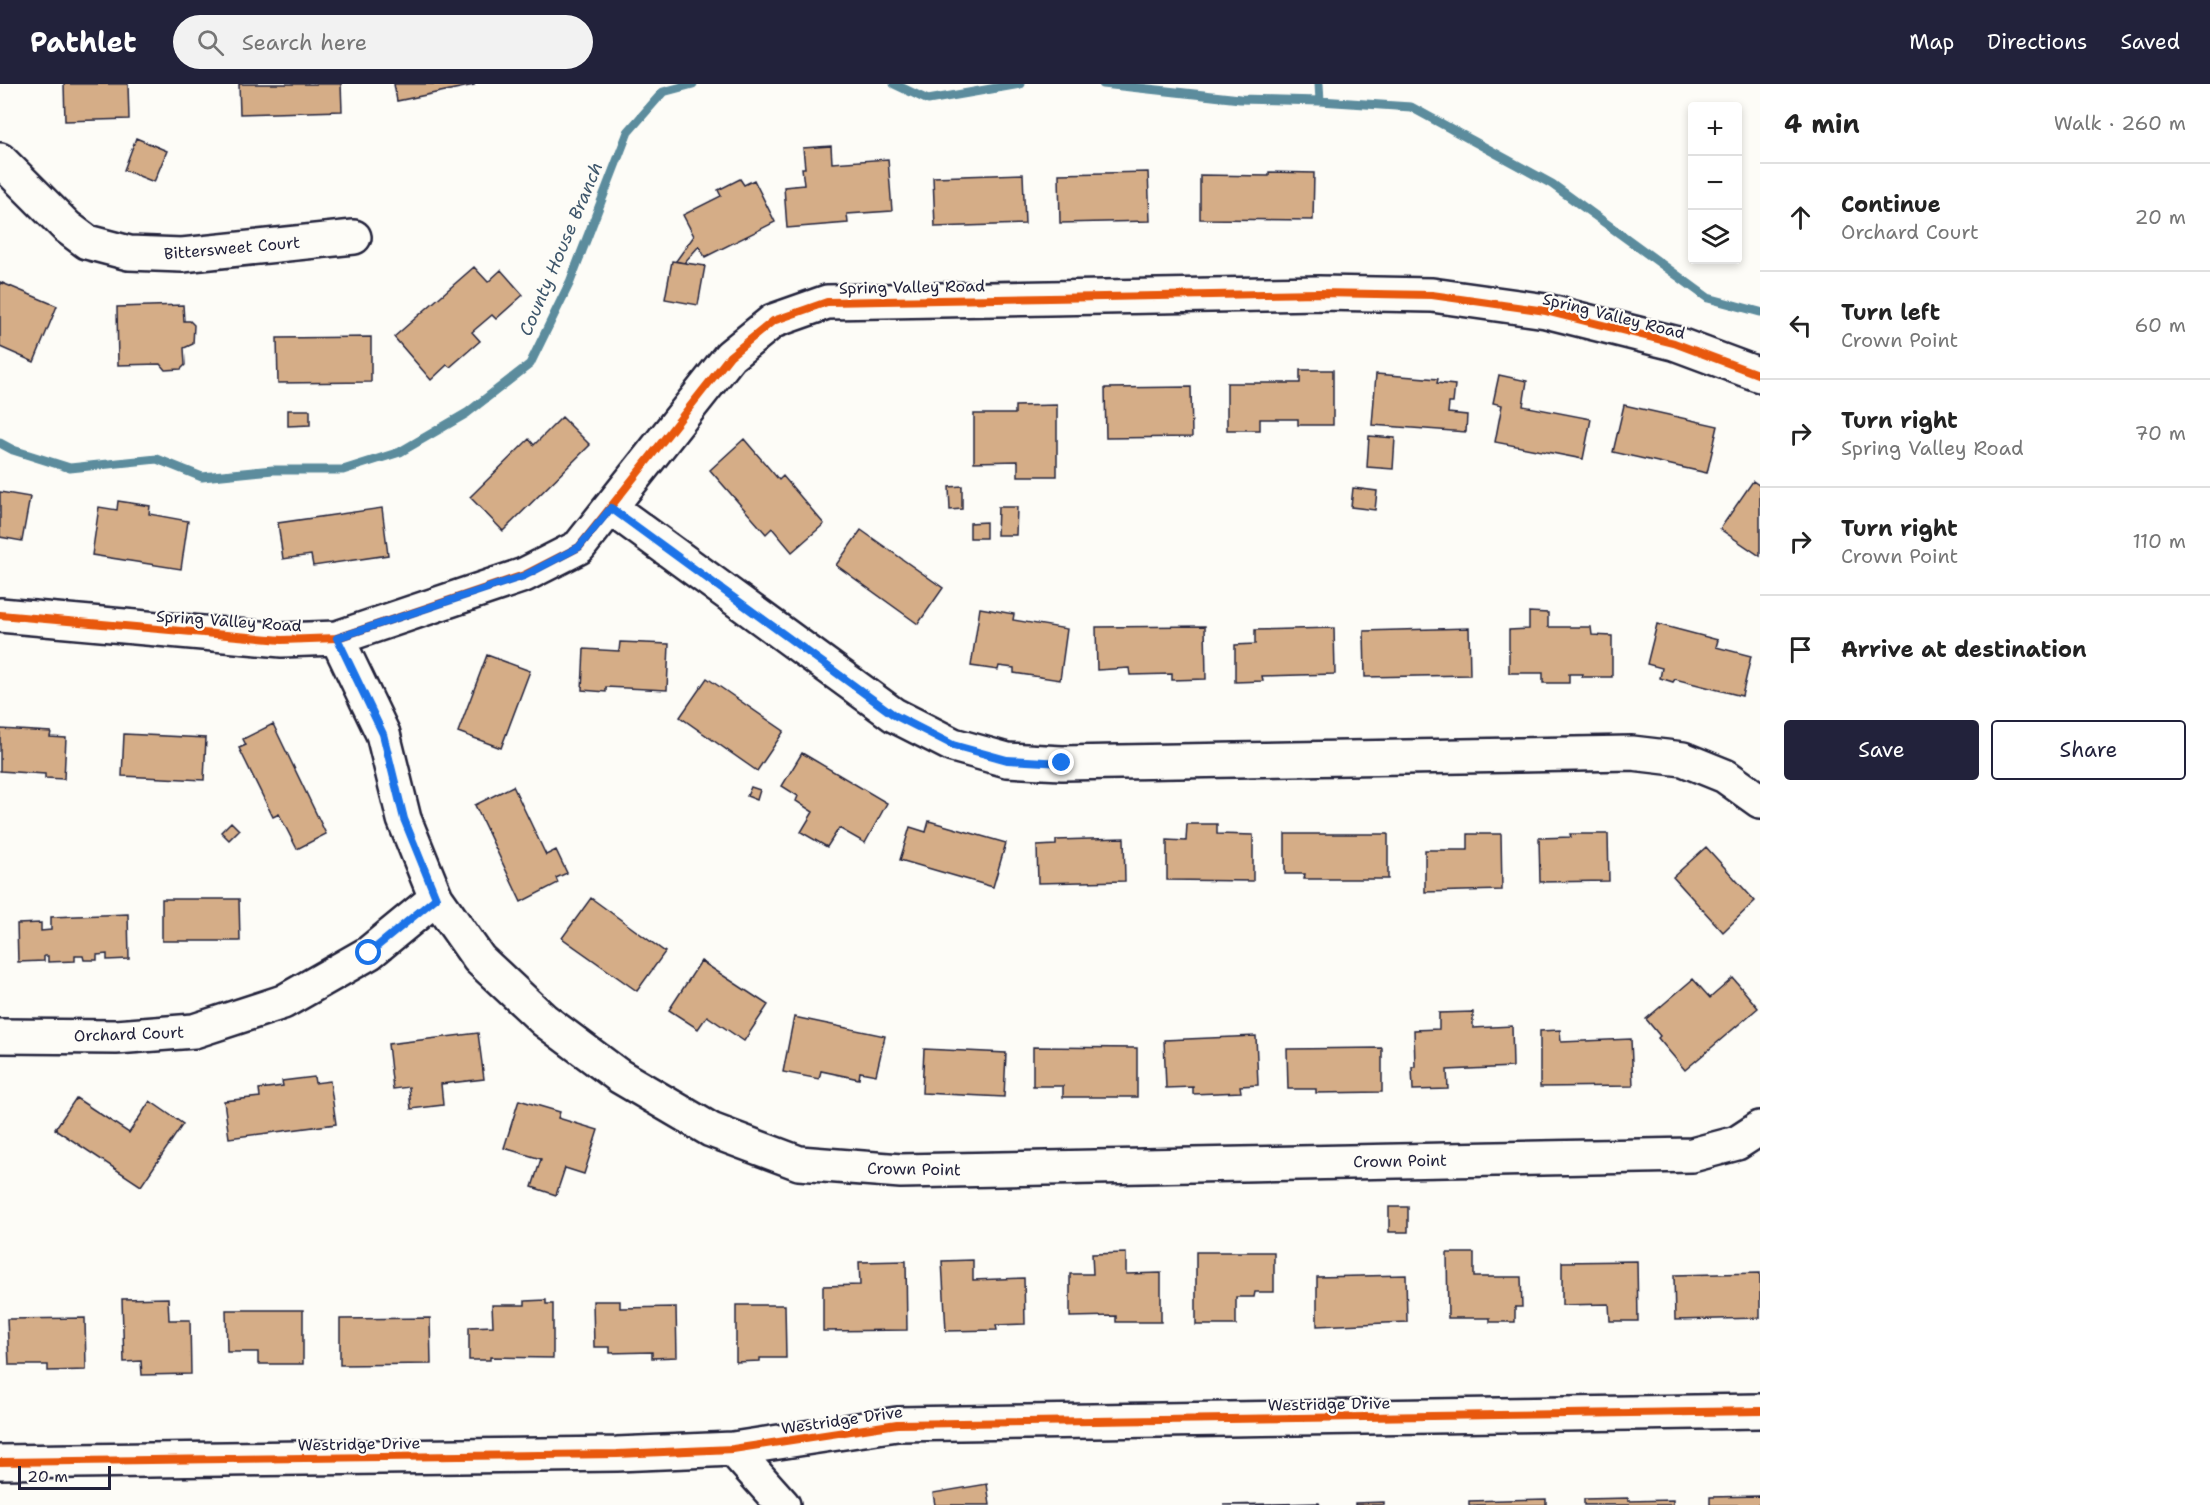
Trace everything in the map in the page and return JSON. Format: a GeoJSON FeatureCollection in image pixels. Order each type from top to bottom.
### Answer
{"type":"FeatureCollection","features":[{"type":"Feature","properties":{"kind":"street","name":"Bittersweet Court"},"geometry":{"type":"LineString","coordinates":[[0,160],[67,227],[87,242],[129,253],[182,255],[354,237]]}},
{"type":"Feature","properties":{"kind":"street","name":"Spring Valley Road"},"geometry":{"type":"LineString","coordinates":[[0,615],[282,640],[337,638],[524,576],[579,547],[730,356],[773,321],[827,302],[1319,293],[1432,295],[1546,311],[1674,343],[1760,375]]}},
{"type":"Feature","properties":{"kind":"street"},"geometry":{"type":"LineString","coordinates":[[611,508],[894,715],[953,745],[1007,760],[1062,763],[1632,753],[1683,759],[1725,776],[1760,801]]}},
{"type":"Feature","properties":{"kind":"street","name":"Crown Point"},"geometry":{"type":"LineString","coordinates":[[337,638],[383,734],[404,819],[436,898],[479,959],[544,1020],[620,1076],[711,1130],[800,1163],[901,1171],[1692,1155],[1737,1143],[1760,1128]]}},
{"type":"Feature","properties":{"kind":"street","name":"Orchard Court"},"geometry":{"type":"LineString","coordinates":[[0,1036],[116,1037],[194,1032],[282,1002],[369,953],[436,898]]}},
{"type":"Feature","properties":{"kind":"street","name":"Westridge Drive"},"geometry":{"type":"LineString","coordinates":[[0,1462],[605,1454],[733,1449],[897,1424],[1760,1411]]}},
{"type":"Feature","properties":{"kind":"street"},"geometry":{"type":"LineString","coordinates":[[733,1449],[783,1505]]}},
{"type":"Feature","properties":{"kind":"building"},"geometry":{"type":"Polygon","coordinates":[[[64,84],[128,84],[129,119],[65,121],[64,84]]]}},
{"type":"Feature","properties":{"kind":"building"},"geometry":{"type":"Polygon","coordinates":[[[239,84],[341,84],[342,111],[240,114],[239,84]]]}},
{"type":"Feature","properties":{"kind":"building"},"geometry":{"type":"Polygon","coordinates":[[[394,84],[473,84],[474,85],[397,101],[394,84]]]}},
{"type":"Feature","properties":{"kind":"building"},"geometry":{"type":"Polygon","coordinates":[[[136,138],[167,151],[154,182],[124,170],[136,138]]]}},
{"type":"Feature","properties":{"kind":"building"},"geometry":{"type":"Polygon","coordinates":[[[831,146],[832,163],[888,159],[892,211],[847,214],[848,223],[787,228],[784,187],[804,185],[803,148],[831,146]]]}},
{"type":"Feature","properties":{"kind":"building"},"geometry":{"type":"Polygon","coordinates":[[[1148,172],[1150,221],[1060,223],[1059,174],[1148,172]]]}},
{"type":"Feature","properties":{"kind":"building"},"geometry":{"type":"Polygon","coordinates":[[[1269,172],[1314,173],[1313,220],[1200,219],[1200,175],[1269,176],[1269,172]]]}},
{"type":"Feature","properties":{"kind":"building"},"geometry":{"type":"Polygon","coordinates":[[[1023,174],[1025,224],[935,227],[933,177],[1023,174]]]}},
{"type":"Feature","properties":{"kind":"building"},"geometry":{"type":"Polygon","coordinates":[[[740,179],[744,185],[754,180],[775,222],[705,257],[699,246],[684,263],[676,261],[694,236],[683,215],[721,196],[718,190],[740,179]]]}},
{"type":"Feature","properties":{"kind":"building"},"geometry":{"type":"Polygon","coordinates":[[[672,261],[705,266],[698,305],[665,299],[672,261]]]}},
{"type":"Feature","properties":{"kind":"building"},"geometry":{"type":"Polygon","coordinates":[[[474,267],[488,282],[501,270],[523,295],[496,319],[492,315],[472,332],[480,341],[431,380],[394,337],[474,267]]]}},
{"type":"Feature","properties":{"kind":"building"},"geometry":{"type":"Polygon","coordinates":[[[0,282],[57,306],[34,362],[0,347],[0,282]]]}},
{"type":"Feature","properties":{"kind":"building"},"geometry":{"type":"Polygon","coordinates":[[[183,305],[184,321],[190,321],[194,325],[193,344],[184,348],[185,365],[181,369],[165,370],[160,364],[118,365],[117,307],[183,305]]]}},
{"type":"Feature","properties":{"kind":"building"},"geometry":{"type":"Polygon","coordinates":[[[371,337],[371,382],[278,383],[277,338],[371,337]]]}},
{"type":"Feature","properties":{"kind":"building"},"geometry":{"type":"Polygon","coordinates":[[[1300,370],[1333,370],[1333,425],[1298,425],[1298,419],[1260,419],[1260,430],[1227,430],[1227,383],[1300,383],[1300,370]]]}},
{"type":"Feature","properties":{"kind":"building"},"geometry":{"type":"Polygon","coordinates":[[[1376,374],[1438,379],[1437,383],[1455,385],[1453,403],[1449,403],[1448,413],[1467,415],[1466,432],[1372,425],[1376,374]]]}},
{"type":"Feature","properties":{"kind":"building"},"geometry":{"type":"Polygon","coordinates":[[[1499,375],[1527,381],[1523,406],[1591,419],[1583,459],[1495,442],[1502,405],[1493,403],[1499,375]]]}},
{"type":"Feature","properties":{"kind":"building"},"geometry":{"type":"Polygon","coordinates":[[[1191,387],[1192,437],[1106,438],[1105,388],[1191,387]]]}},
{"type":"Feature","properties":{"kind":"building"},"geometry":{"type":"Polygon","coordinates":[[[1057,405],[1057,476],[1018,476],[1018,461],[974,462],[974,414],[1015,414],[1015,406],[1057,405]]]}},
{"type":"Feature","properties":{"kind":"building"},"geometry":{"type":"Polygon","coordinates":[[[1624,405],[1718,426],[1707,473],[1613,452],[1624,405]]]}},
{"type":"Feature","properties":{"kind":"building"},"geometry":{"type":"Polygon","coordinates":[[[288,410],[310,410],[310,425],[288,426],[288,410]]]}},
{"type":"Feature","properties":{"kind":"building"},"geometry":{"type":"Polygon","coordinates":[[[562,417],[590,445],[503,531],[470,497],[529,439],[534,445],[562,417]]]}},
{"type":"Feature","properties":{"kind":"building"},"geometry":{"type":"Polygon","coordinates":[[[1369,436],[1395,438],[1393,469],[1367,467],[1369,436]]]}},
{"type":"Feature","properties":{"kind":"building"},"geometry":{"type":"Polygon","coordinates":[[[744,439],[779,480],[783,476],[824,524],[792,552],[772,528],[766,534],[710,470],[744,439]]]}},
{"type":"Feature","properties":{"kind":"building"},"geometry":{"type":"Polygon","coordinates":[[[1753,481],[1760,486],[1760,556],[1720,529],[1753,481]]]}},
{"type":"Feature","properties":{"kind":"building"},"geometry":{"type":"Polygon","coordinates":[[[962,486],[962,509],[950,510],[949,487],[962,486]]]}},
{"type":"Feature","properties":{"kind":"building"},"geometry":{"type":"Polygon","coordinates":[[[1353,488],[1377,491],[1375,510],[1351,507],[1353,488]]]}},
{"type":"Feature","properties":{"kind":"building"},"geometry":{"type":"Polygon","coordinates":[[[0,492],[30,497],[22,541],[0,537],[0,492]]]}},
{"type":"Feature","properties":{"kind":"building"},"geometry":{"type":"Polygon","coordinates":[[[118,501],[150,506],[149,514],[188,521],[181,569],[92,555],[99,507],[117,510],[118,501]]]}},
{"type":"Feature","properties":{"kind":"building"},"geometry":{"type":"Polygon","coordinates":[[[998,507],[1017,507],[1016,535],[997,535],[998,507]]]}},
{"type":"Feature","properties":{"kind":"building"},"geometry":{"type":"Polygon","coordinates":[[[382,508],[388,555],[313,566],[311,555],[283,559],[278,523],[382,508]]]}},
{"type":"Feature","properties":{"kind":"building"},"geometry":{"type":"Polygon","coordinates":[[[986,522],[986,538],[970,538],[970,523],[986,522]]]}},
{"type":"Feature","properties":{"kind":"building"},"geometry":{"type":"Polygon","coordinates":[[[861,530],[943,588],[918,624],[836,565],[861,530]]]}},
{"type":"Feature","properties":{"kind":"building"},"geometry":{"type":"Polygon","coordinates":[[[980,608],[1014,614],[1013,620],[1067,629],[1060,680],[1014,673],[1014,668],[999,666],[998,670],[971,666],[980,608]]]}},
{"type":"Feature","properties":{"kind":"building"},"geometry":{"type":"Polygon","coordinates":[[[1529,612],[1548,613],[1548,627],[1591,627],[1592,635],[1612,636],[1612,677],[1582,677],[1583,674],[1569,674],[1569,683],[1543,683],[1543,673],[1509,673],[1509,630],[1529,629],[1529,612]]]}},
{"type":"Feature","properties":{"kind":"building"},"geometry":{"type":"Polygon","coordinates":[[[1657,624],[1718,640],[1716,647],[1751,656],[1742,696],[1675,679],[1673,682],[1660,678],[1662,668],[1647,664],[1657,624]]]}},
{"type":"Feature","properties":{"kind":"building"},"geometry":{"type":"Polygon","coordinates":[[[1205,626],[1206,679],[1172,680],[1172,674],[1130,675],[1129,668],[1097,670],[1096,627],[1205,626]]]}},
{"type":"Feature","properties":{"kind":"building"},"geometry":{"type":"Polygon","coordinates":[[[1334,628],[1335,674],[1262,676],[1263,681],[1235,682],[1235,645],[1255,644],[1255,630],[1334,628]]]}},
{"type":"Feature","properties":{"kind":"building"},"geometry":{"type":"Polygon","coordinates":[[[1469,628],[1470,675],[1365,677],[1364,631],[1469,628]]]}},
{"type":"Feature","properties":{"kind":"building"},"geometry":{"type":"Polygon","coordinates":[[[620,642],[669,644],[667,690],[606,687],[606,692],[582,690],[584,649],[619,651],[620,642]]]}},
{"type":"Feature","properties":{"kind":"building"},"geometry":{"type":"Polygon","coordinates":[[[487,655],[530,671],[501,748],[458,732],[487,655]]]}},
{"type":"Feature","properties":{"kind":"building"},"geometry":{"type":"Polygon","coordinates":[[[707,678],[784,731],[757,771],[680,717],[707,678]]]}},
{"type":"Feature","properties":{"kind":"building"},"geometry":{"type":"Polygon","coordinates":[[[273,724],[326,834],[297,849],[279,814],[273,817],[239,748],[246,745],[243,739],[273,724]]]}},
{"type":"Feature","properties":{"kind":"building"},"geometry":{"type":"Polygon","coordinates":[[[0,729],[51,732],[50,737],[66,738],[64,779],[45,778],[45,774],[0,771],[0,729]]]}},
{"type":"Feature","properties":{"kind":"building"},"geometry":{"type":"Polygon","coordinates":[[[124,734],[206,738],[204,780],[122,776],[124,734]]]}},
{"type":"Feature","properties":{"kind":"building"},"geometry":{"type":"Polygon","coordinates":[[[802,753],[887,803],[865,843],[839,828],[827,847],[801,832],[813,812],[796,801],[798,796],[782,786],[802,753]]]}},
{"type":"Feature","properties":{"kind":"building"},"geometry":{"type":"Polygon","coordinates":[[[513,786],[546,855],[556,850],[567,873],[556,878],[558,883],[521,902],[475,805],[513,786]]]}},
{"type":"Feature","properties":{"kind":"building"},"geometry":{"type":"Polygon","coordinates":[[[751,787],[760,790],[757,800],[747,796],[751,787]]]}},
{"type":"Feature","properties":{"kind":"building"},"geometry":{"type":"Polygon","coordinates":[[[929,821],[1006,843],[993,887],[900,860],[910,827],[926,832],[929,821]]]}},
{"type":"Feature","properties":{"kind":"building"},"geometry":{"type":"Polygon","coordinates":[[[231,822],[239,830],[229,840],[221,832],[231,822]]]}},
{"type":"Feature","properties":{"kind":"building"},"geometry":{"type":"Polygon","coordinates":[[[1187,824],[1217,824],[1217,834],[1253,835],[1253,881],[1167,880],[1167,840],[1186,841],[1187,824]]]}},
{"type":"Feature","properties":{"kind":"building"},"geometry":{"type":"Polygon","coordinates":[[[1285,834],[1388,834],[1388,879],[1304,879],[1305,874],[1285,874],[1285,834]]]}},
{"type":"Feature","properties":{"kind":"building"},"geometry":{"type":"Polygon","coordinates":[[[1468,834],[1501,834],[1502,890],[1425,892],[1425,850],[1468,850],[1468,834]]]}},
{"type":"Feature","properties":{"kind":"building"},"geometry":{"type":"Polygon","coordinates":[[[1570,834],[1608,834],[1609,881],[1540,882],[1539,838],[1571,837],[1570,834]]]}},
{"type":"Feature","properties":{"kind":"building"},"geometry":{"type":"Polygon","coordinates":[[[1124,838],[1125,881],[1038,883],[1037,846],[1056,845],[1056,840],[1124,838]]]}},
{"type":"Feature","properties":{"kind":"building"},"geometry":{"type":"Polygon","coordinates":[[[1706,847],[1755,901],[1723,932],[1673,877],[1706,847]]]}},
{"type":"Feature","properties":{"kind":"building"},"geometry":{"type":"Polygon","coordinates":[[[591,898],[665,952],[637,991],[562,938],[591,898]]]}},
{"type":"Feature","properties":{"kind":"building"},"geometry":{"type":"Polygon","coordinates":[[[162,899],[239,899],[240,941],[162,941],[162,899]]]}},
{"type":"Feature","properties":{"kind":"building"},"geometry":{"type":"Polygon","coordinates":[[[128,914],[129,959],[107,960],[107,954],[97,955],[97,960],[84,960],[83,956],[75,956],[75,961],[48,962],[48,956],[44,956],[44,961],[18,962],[17,924],[41,923],[41,931],[51,930],[51,917],[128,914]]]}},
{"type":"Feature","properties":{"kind":"building"},"geometry":{"type":"Polygon","coordinates":[[[701,961],[768,1005],[744,1041],[707,1016],[698,1029],[669,1010],[701,961]]]}},
{"type":"Feature","properties":{"kind":"building"},"geometry":{"type":"Polygon","coordinates":[[[1733,978],[1758,1008],[1685,1070],[1658,1038],[1660,1036],[1646,1019],[1693,979],[1710,998],[1733,978]]]}},
{"type":"Feature","properties":{"kind":"building"},"geometry":{"type":"Polygon","coordinates":[[[1473,1012],[1473,1028],[1512,1026],[1513,1067],[1447,1070],[1448,1089],[1413,1090],[1414,1030],[1439,1029],[1439,1013],[1473,1012]]]}},
{"type":"Feature","properties":{"kind":"building"},"geometry":{"type":"Polygon","coordinates":[[[794,1017],[885,1036],[876,1075],[860,1072],[859,1079],[821,1071],[819,1079],[783,1072],[794,1017]]]}},
{"type":"Feature","properties":{"kind":"building"},"geometry":{"type":"Polygon","coordinates":[[[1560,1030],[1561,1042],[1631,1039],[1633,1086],[1540,1087],[1540,1031],[1560,1030]]]}},
{"type":"Feature","properties":{"kind":"building"},"geometry":{"type":"Polygon","coordinates":[[[478,1033],[484,1079],[441,1084],[443,1105],[411,1109],[409,1087],[393,1089],[388,1044],[478,1033]]]}},
{"type":"Feature","properties":{"kind":"building"},"geometry":{"type":"Polygon","coordinates":[[[1256,1036],[1258,1085],[1240,1086],[1241,1092],[1193,1094],[1193,1087],[1166,1088],[1164,1040],[1256,1036]]]}},
{"type":"Feature","properties":{"kind":"building"},"geometry":{"type":"Polygon","coordinates":[[[1033,1047],[1137,1048],[1137,1097],[1063,1097],[1063,1086],[1033,1086],[1033,1047]]]}},
{"type":"Feature","properties":{"kind":"building"},"geometry":{"type":"Polygon","coordinates":[[[1382,1048],[1382,1092],[1316,1093],[1316,1089],[1288,1089],[1287,1049],[1382,1048]]]}},
{"type":"Feature","properties":{"kind":"building"},"geometry":{"type":"Polygon","coordinates":[[[924,1049],[1006,1053],[1004,1097],[922,1093],[924,1049]]]}},
{"type":"Feature","properties":{"kind":"building"},"geometry":{"type":"Polygon","coordinates":[[[314,1077],[315,1083],[330,1081],[336,1124],[229,1138],[224,1101],[260,1097],[259,1089],[283,1086],[282,1081],[314,1077]]]}},
{"type":"Feature","properties":{"kind":"building"},"geometry":{"type":"Polygon","coordinates":[[[76,1098],[129,1133],[150,1101],[183,1124],[141,1186],[55,1129],[76,1098]]]}},
{"type":"Feature","properties":{"kind":"building"},"geometry":{"type":"Polygon","coordinates":[[[519,1100],[560,1112],[558,1118],[598,1130],[584,1174],[565,1168],[556,1195],[532,1187],[541,1159],[504,1148],[519,1100]]]}},
{"type":"Feature","properties":{"kind":"building"},"geometry":{"type":"Polygon","coordinates":[[[1389,1207],[1408,1207],[1408,1232],[1389,1232],[1389,1207]]]}},
{"type":"Feature","properties":{"kind":"building"},"geometry":{"type":"Polygon","coordinates":[[[1196,1252],[1274,1252],[1274,1292],[1255,1292],[1254,1297],[1236,1297],[1236,1325],[1196,1325],[1196,1252]]]}},
{"type":"Feature","properties":{"kind":"building"},"geometry":{"type":"Polygon","coordinates":[[[1126,1253],[1126,1274],[1161,1273],[1161,1322],[1116,1322],[1116,1316],[1070,1317],[1070,1274],[1093,1274],[1092,1254],[1126,1253]]]}},
{"type":"Feature","properties":{"kind":"building"},"geometry":{"type":"Polygon","coordinates":[[[1447,1253],[1474,1253],[1474,1277],[1521,1277],[1522,1307],[1515,1307],[1515,1322],[1490,1322],[1490,1318],[1448,1318],[1447,1253]]]}},
{"type":"Feature","properties":{"kind":"building"},"geometry":{"type":"Polygon","coordinates":[[[973,1260],[973,1280],[1024,1278],[1025,1324],[996,1325],[997,1330],[946,1331],[942,1261],[973,1260]]]}},
{"type":"Feature","properties":{"kind":"building"},"geometry":{"type":"Polygon","coordinates":[[[906,1261],[907,1330],[823,1331],[823,1286],[860,1285],[859,1262],[906,1261]]]}},
{"type":"Feature","properties":{"kind":"building"},"geometry":{"type":"Polygon","coordinates":[[[1637,1261],[1638,1321],[1610,1321],[1609,1304],[1562,1305],[1562,1262],[1637,1261]]]}},
{"type":"Feature","properties":{"kind":"building"},"geometry":{"type":"Polygon","coordinates":[[[1760,1273],[1760,1318],[1675,1320],[1674,1275],[1760,1273]]]}},
{"type":"Feature","properties":{"kind":"building"},"geometry":{"type":"Polygon","coordinates":[[[1406,1275],[1407,1322],[1317,1326],[1317,1277],[1406,1275]]]}},
{"type":"Feature","properties":{"kind":"building"},"geometry":{"type":"Polygon","coordinates":[[[168,1298],[169,1320],[190,1320],[191,1374],[142,1375],[141,1361],[124,1362],[122,1299],[168,1298]]]}},
{"type":"Feature","properties":{"kind":"building"},"geometry":{"type":"Polygon","coordinates":[[[546,1300],[546,1304],[553,1304],[553,1358],[490,1357],[490,1360],[469,1360],[469,1327],[493,1326],[492,1305],[525,1305],[525,1301],[546,1300]]]}},
{"type":"Feature","properties":{"kind":"building"},"geometry":{"type":"Polygon","coordinates":[[[593,1301],[620,1301],[620,1308],[676,1307],[677,1357],[652,1358],[652,1352],[610,1353],[610,1347],[594,1347],[593,1301]]]}},
{"type":"Feature","properties":{"kind":"building"},"geometry":{"type":"Polygon","coordinates":[[[736,1305],[785,1305],[786,1358],[760,1358],[760,1361],[736,1362],[736,1305]]]}},
{"type":"Feature","properties":{"kind":"building"},"geometry":{"type":"Polygon","coordinates":[[[226,1310],[303,1310],[303,1364],[258,1364],[258,1352],[227,1352],[226,1310]]]}},
{"type":"Feature","properties":{"kind":"building"},"geometry":{"type":"Polygon","coordinates":[[[85,1318],[86,1370],[48,1371],[48,1365],[9,1365],[7,1319],[85,1318]]]}},
{"type":"Feature","properties":{"kind":"building"},"geometry":{"type":"Polygon","coordinates":[[[430,1318],[431,1364],[340,1365],[340,1319],[430,1318]]]}},
{"type":"Feature","properties":{"kind":"building"},"geometry":{"type":"Polygon","coordinates":[[[987,1484],[990,1505],[935,1505],[933,1493],[987,1484]]]}},
{"type":"Feature","properties":{"kind":"building"},"geometry":{"type":"Polygon","coordinates":[[[1760,1496],[1760,1505],[1710,1505],[1710,1497],[1760,1496]]]}},
{"type":"Feature","properties":{"kind":"building"},"geometry":{"type":"Polygon","coordinates":[[[1628,1498],[1628,1501],[1673,1500],[1673,1505],[1584,1505],[1584,1499],[1628,1498]]]}},
{"type":"Feature","properties":{"kind":"building"},"geometry":{"type":"Polygon","coordinates":[[[1546,1499],[1546,1505],[1469,1505],[1469,1501],[1546,1499]]]}},
{"type":"Feature","properties":{"kind":"building"},"geometry":{"type":"Polygon","coordinates":[[[1384,1502],[1384,1505],[1355,1505],[1355,1503],[1384,1502]]]}},
{"type":"Feature","properties":{"kind":"building"},"geometry":{"type":"Polygon","coordinates":[[[1319,1503],[1320,1505],[1223,1505],[1319,1503]]]}},
{"type":"Feature","properties":{"kind":"waterway","name":"County House Branch"},"geometry":{"type":"LineString","coordinates":[[0,443],[13,450],[70,468],[157,459],[202,477],[273,470],[343,470],[400,452],[467,413],[530,364],[570,282],[628,132],[663,92],[693,84]]}},
{"type":"Feature","properties":{"kind":"waterway","name":"County House Branch"},"geometry":{"type":"LineString","coordinates":[[894,84],[928,100],[1020,84]]}},
{"type":"Feature","properties":{"kind":"waterway","name":"County House Branch"},"geometry":{"type":"LineString","coordinates":[[1103,84],[1240,99],[1411,107],[1552,184],[1708,298],[1760,312]]}},
{"type":"Feature","properties":{"kind":"waterway"},"geometry":{"type":"LineString","coordinates":[[1319,84],[1320,101]]}},
{"type":"Feature","properties":{"kind":"cycle path"},"geometry":{"type":"LineString","coordinates":[[0,615],[282,640],[337,638],[524,575],[579,547],[730,356],[773,321],[827,302],[1319,293],[1432,295],[1546,311],[1674,343],[1760,375]]}},
{"type":"Feature","properties":{"kind":"cycle path"},"geometry":{"type":"LineString","coordinates":[[0,1462],[617,1454],[733,1449],[897,1424],[1760,1411]]}},
{"type":"Feature","properties":{"kind":"route"},"geometry":{"type":"LineString","coordinates":[[369,953],[436,898],[404,819],[383,734],[337,638],[524,576],[579,547],[611,508],[894,715],[953,745],[1007,760],[1062,763]]}}]}
